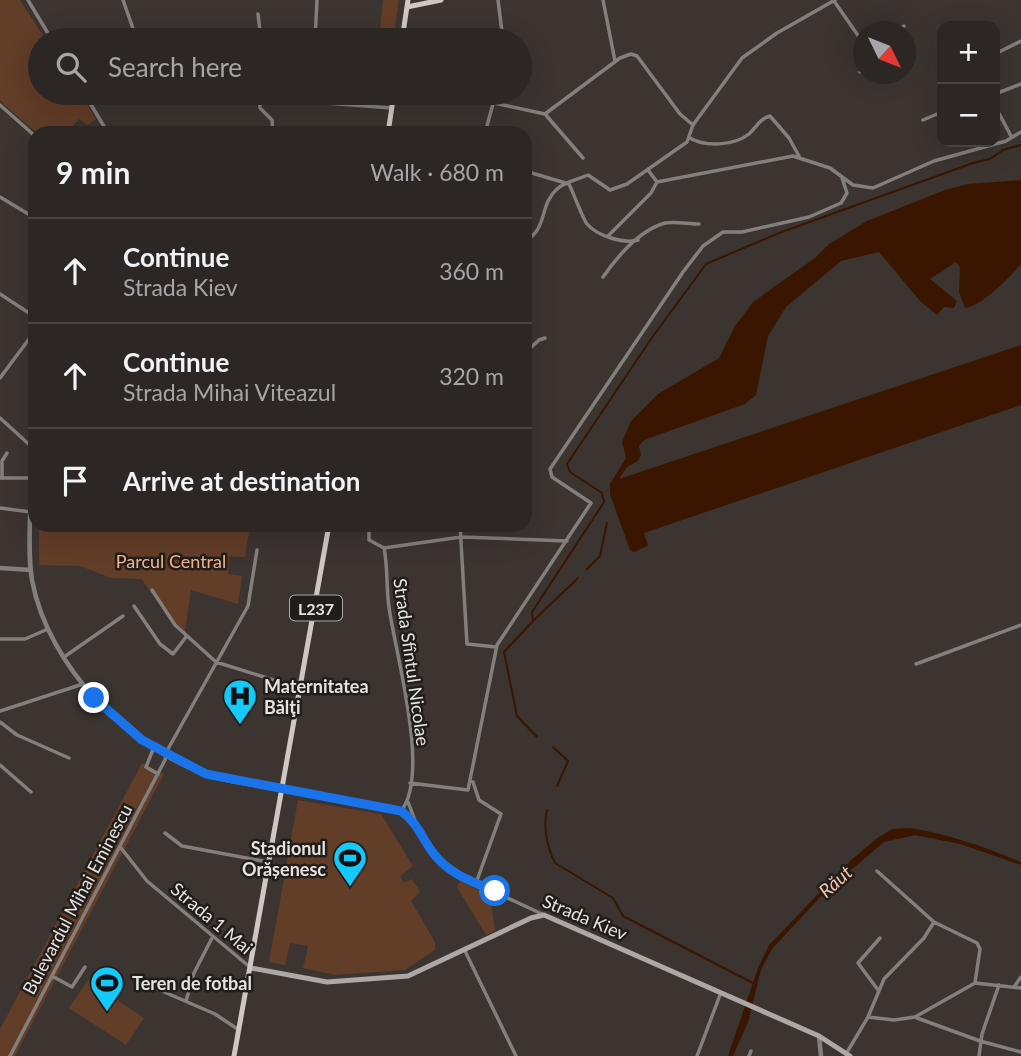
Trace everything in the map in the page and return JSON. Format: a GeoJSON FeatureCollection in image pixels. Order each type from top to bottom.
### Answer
{"type":"FeatureCollection","features":[{"type":"Feature","properties":{"kind":"main road"},"geometry":{"type":"LineString","coordinates":[[403,28],[407,4],[441,0]]}},
{"type":"Feature","properties":{"kind":"main road"},"geometry":{"type":"LineString","coordinates":[[389,126],[392,105]]}},
{"type":"Feature","properties":{"kind":"main road","name":"L237"},"geometry":{"type":"LineString","coordinates":[[284,790],[328,532]]}},
{"type":"Feature","properties":{"kind":"main road"},"geometry":{"type":"LineString","coordinates":[[234,1056],[284,790]]}},
{"type":"Feature","properties":{"kind":"main road","name":"Strada 1 Mai"},"geometry":{"type":"LineString","coordinates":[[251,968],[321,981],[361,981],[416,973],[527,920],[544,915]]}},
{"type":"Feature","properties":{"kind":"main road","name":"Strada Kiev"},"geometry":{"type":"LineString","coordinates":[[544,915],[638,955],[720,995],[819,1036],[848,1055]]}},
{"type":"Feature","properties":{"kind":"street"},"geometry":{"type":"LineString","coordinates":[[28,0],[45,28]]}},
{"type":"Feature","properties":{"kind":"street"},"geometry":{"type":"LineString","coordinates":[[123,0],[133,28]]}},
{"type":"Feature","properties":{"kind":"street"},"geometry":{"type":"LineString","coordinates":[[316,28],[317,0]]}},
{"type":"Feature","properties":{"kind":"street"},"geometry":{"type":"LineString","coordinates":[[498,0],[502,28]]}},
{"type":"Feature","properties":{"kind":"street"},"geometry":{"type":"LineString","coordinates":[[603,0],[615,61]]}},
{"type":"Feature","properties":{"kind":"street"},"geometry":{"type":"LineString","coordinates":[[532,235],[541,227],[548,199],[559,186],[588,175],[614,191],[682,147],[690,138],[694,125],[742,58],[777,33],[834,0],[853,29]]}},
{"type":"Feature","properties":{"kind":"street"},"geometry":{"type":"LineString","coordinates":[[258,14],[260,28]]}},
{"type":"Feature","properties":{"kind":"street"},"geometry":{"type":"LineString","coordinates":[[1000,52],[1021,41]]}},
{"type":"Feature","properties":{"kind":"street"},"geometry":{"type":"LineString","coordinates":[[545,114],[627,54],[637,56],[680,114],[694,125]]}},
{"type":"Feature","properties":{"kind":"street"},"geometry":{"type":"LineString","coordinates":[[1000,92],[1021,83]]}},
{"type":"Feature","properties":{"kind":"street"},"geometry":{"type":"LineString","coordinates":[[0,105],[28,130]]}},
{"type":"Feature","properties":{"kind":"street"},"geometry":{"type":"LineString","coordinates":[[91,105],[104,126]]}},
{"type":"Feature","properties":{"kind":"street"},"geometry":{"type":"LineString","coordinates":[[260,105],[272,120],[272,126]]}},
{"type":"Feature","properties":{"kind":"street"},"geometry":{"type":"LineString","coordinates":[[352,105],[392,108]]}},
{"type":"Feature","properties":{"kind":"street"},"geometry":{"type":"LineString","coordinates":[[487,126],[493,105]]}},
{"type":"Feature","properties":{"kind":"street"},"geometry":{"type":"LineString","coordinates":[[503,105],[545,114],[583,158]]}},
{"type":"Feature","properties":{"kind":"street"},"geometry":{"type":"LineString","coordinates":[[923,120],[937,114]]}},
{"type":"Feature","properties":{"kind":"street"},"geometry":{"type":"LineString","coordinates":[[1000,115],[1011,136]]}},
{"type":"Feature","properties":{"kind":"street"},"geometry":{"type":"LineString","coordinates":[[690,138],[703,145],[732,141],[747,135],[768,116],[789,138],[801,158]]}},
{"type":"Feature","properties":{"kind":"street"},"geometry":{"type":"LineString","coordinates":[[657,182],[793,156],[837,172],[853,185],[873,188],[947,156],[1003,142],[1021,132]]}},
{"type":"Feature","properties":{"kind":"street"},"geometry":{"type":"LineString","coordinates":[[648,170],[657,182]]}},
{"type":"Feature","properties":{"kind":"street"},"geometry":{"type":"LineString","coordinates":[[532,173],[569,184],[586,222],[628,242],[638,240]]}},
{"type":"Feature","properties":{"kind":"street"},"geometry":{"type":"LineString","coordinates":[[410,783],[466,792],[472,780],[496,647],[590,501],[552,477],[550,469],[695,255],[723,232],[784,224],[841,203],[847,193],[842,178]]}},
{"type":"Feature","properties":{"kind":"street"},"geometry":{"type":"LineString","coordinates":[[609,235],[651,193],[657,182]]}},
{"type":"Feature","properties":{"kind":"street"},"geometry":{"type":"LineString","coordinates":[[0,197],[28,214]]}},
{"type":"Feature","properties":{"kind":"street"},"geometry":{"type":"LineString","coordinates":[[603,277],[619,257],[638,240],[664,223],[699,224]]}},
{"type":"Feature","properties":{"kind":"street"},"geometry":{"type":"LineString","coordinates":[[0,294],[28,312]]}},
{"type":"Feature","properties":{"kind":"street"},"geometry":{"type":"LineString","coordinates":[[532,346],[545,338]]}},
{"type":"Feature","properties":{"kind":"street"},"geometry":{"type":"LineString","coordinates":[[0,378],[28,340]]}},
{"type":"Feature","properties":{"kind":"street"},"geometry":{"type":"LineString","coordinates":[[0,418],[28,440]]}},
{"type":"Feature","properties":{"kind":"street"},"geometry":{"type":"LineString","coordinates":[[7,453],[2,461],[1,478],[28,478]]}},
{"type":"Feature","properties":{"kind":"street"},"geometry":{"type":"LineString","coordinates":[[0,508],[28,512]]}},
{"type":"Feature","properties":{"kind":"street"},"geometry":{"type":"LineString","coordinates":[[32,532],[31,570],[49,628],[64,657],[83,684],[118,722],[154,747],[216,777],[284,790]]}},
{"type":"Feature","properties":{"kind":"street","name":"Strada Sfîntul Nicolae"},"geometry":{"type":"LineString","coordinates":[[369,532],[369,540],[384,548],[388,603],[408,707],[408,802]]}},
{"type":"Feature","properties":{"kind":"street"},"geometry":{"type":"LineString","coordinates":[[461,532],[467,644],[496,647]]}},
{"type":"Feature","properties":{"kind":"street"},"geometry":{"type":"LineString","coordinates":[[384,548],[461,537],[566,541]]}},
{"type":"Feature","properties":{"kind":"street","name":"Bulevardul Mihai Eminescu"},"geometry":{"type":"LineString","coordinates":[[9,1056],[158,774],[166,753],[250,602],[257,550]]}},
{"type":"Feature","properties":{"kind":"street"},"geometry":{"type":"LineString","coordinates":[[0,568],[31,570]]}},
{"type":"Feature","properties":{"kind":"street"},"geometry":{"type":"LineString","coordinates":[[152,590],[186,637],[216,662],[277,681]]}},
{"type":"Feature","properties":{"kind":"street"},"geometry":{"type":"LineString","coordinates":[[134,606],[160,644],[173,654],[186,637]]}},
{"type":"Feature","properties":{"kind":"street"},"geometry":{"type":"LineString","coordinates":[[64,657],[123,616]]}},
{"type":"Feature","properties":{"kind":"street"},"geometry":{"type":"LineString","coordinates":[[916,664],[1021,625]]}},
{"type":"Feature","properties":{"kind":"street"},"geometry":{"type":"LineString","coordinates":[[0,639],[25,639],[49,628]]}},
{"type":"Feature","properties":{"kind":"street"},"geometry":{"type":"LineString","coordinates":[[0,711],[83,684]]}},
{"type":"Feature","properties":{"kind":"street"},"geometry":{"type":"LineString","coordinates":[[0,722],[17,735],[69,758]]}},
{"type":"Feature","properties":{"kind":"street"},"geometry":{"type":"LineString","coordinates":[[154,747],[146,766],[158,774]]}},
{"type":"Feature","properties":{"kind":"street"},"geometry":{"type":"LineString","coordinates":[[0,765],[31,792]]}},
{"type":"Feature","properties":{"kind":"street"},"geometry":{"type":"LineString","coordinates":[[472,780],[479,800],[501,814],[475,883]]}},
{"type":"Feature","properties":{"kind":"street","name":"Strada Kiev"},"geometry":{"type":"LineString","coordinates":[[284,790],[401,811],[417,824],[444,865],[475,883],[544,915]]}},
{"type":"Feature","properties":{"kind":"street"},"geometry":{"type":"LineString","coordinates":[[401,811],[408,802],[417,824]]}},
{"type":"Feature","properties":{"kind":"street"},"geometry":{"type":"LineString","coordinates":[[166,833],[182,846],[270,863]]}},
{"type":"Feature","properties":{"kind":"street","name":"Strada 1 Mai"},"geometry":{"type":"LineString","coordinates":[[120,846],[147,881],[251,968]]}},
{"type":"Feature","properties":{"kind":"street"},"geometry":{"type":"LineString","coordinates":[[877,871],[934,922],[979,946],[975,983]]}},
{"type":"Feature","properties":{"kind":"street"},"geometry":{"type":"LineString","coordinates":[[848,1055],[888,974],[900,965],[934,922]]}},
{"type":"Feature","properties":{"kind":"street"},"geometry":{"type":"LineString","coordinates":[[186,1001],[194,973],[212,938]]}},
{"type":"Feature","properties":{"kind":"street"},"geometry":{"type":"LineString","coordinates":[[879,990],[858,963],[880,938]]}},
{"type":"Feature","properties":{"kind":"street"},"geometry":{"type":"LineString","coordinates":[[465,951],[516,1056]]}},
{"type":"Feature","properties":{"kind":"street"},"geometry":{"type":"LineString","coordinates":[[52,976],[72,987],[85,967]]}},
{"type":"Feature","properties":{"kind":"street"},"geometry":{"type":"LineString","coordinates":[[1014,987],[1021,977]]}},
{"type":"Feature","properties":{"kind":"street"},"geometry":{"type":"LineString","coordinates":[[868,1017],[894,1020],[915,1017],[975,983],[1021,988]]}},
{"type":"Feature","properties":{"kind":"street"},"geometry":{"type":"LineString","coordinates":[[148,985],[215,1014],[239,1030]]}},
{"type":"Feature","properties":{"kind":"street"},"geometry":{"type":"LineString","coordinates":[[979,1056],[980,1041],[999,985]]}},
{"type":"Feature","properties":{"kind":"street"},"geometry":{"type":"LineString","coordinates":[[696,1056],[720,995]]}},
{"type":"Feature","properties":{"kind":"street"},"geometry":{"type":"LineString","coordinates":[[915,1017],[980,1041],[1021,1052]]}},
{"type":"Feature","properties":{"kind":"street"},"geometry":{"type":"LineString","coordinates":[[819,1036],[821,1056]]}},
{"type":"Feature","properties":{"kind":"green space"},"geometry":{"type":"Polygon","coordinates":[[[0,0],[20,0],[38,28],[28,28],[28,105],[87,105],[96,119],[87,125],[79,119],[72,126],[29,126],[0,101],[0,0]]]}},
{"type":"Feature","properties":{"kind":"green space"},"geometry":{"type":"Polygon","coordinates":[[[383,0],[399,0],[395,28],[380,28],[383,0]]]}},
{"type":"Feature","properties":{"kind":"green space","name":"Parcul Central"},"geometry":{"type":"Polygon","coordinates":[[[39,532],[249,532],[245,557],[229,556],[228,574],[242,576],[238,604],[191,590],[185,631],[178,627],[141,579],[111,578],[80,566],[39,565],[39,532]]]}},
{"type":"Feature","properties":{"kind":"green space"},"geometry":{"type":"Polygon","coordinates":[[[142,763],[164,774],[15,1056],[0,1056],[0,1029],[142,763]]]}},
{"type":"Feature","properties":{"kind":"green space","name":"Stadionul Orășenesc"},"geometry":{"type":"Polygon","coordinates":[[[298,800],[381,814],[413,866],[400,876],[404,883],[412,879],[420,892],[411,901],[435,942],[435,950],[405,970],[335,975],[303,968],[308,946],[290,943],[285,965],[269,962],[298,800]]]}},
{"type":"Feature","properties":{"kind":"green space"},"geometry":{"type":"Polygon","coordinates":[[[460,881],[490,896],[495,931],[486,935],[457,887],[460,881]]]}},
{"type":"Feature","properties":{"kind":"green space","name":"Teren de fotbal"},"geometry":{"type":"Polygon","coordinates":[[[88,980],[144,1018],[126,1045],[69,1008],[88,980]]]}},
{"type":"Feature","properties":{"kind":"water"},"geometry":{"type":"Polygon","coordinates":[[[1021,180],[1021,264],[987,297],[965,308],[959,292],[960,267],[956,262],[930,279],[957,301],[954,308],[944,307],[937,315],[920,301],[879,252],[841,261],[786,307],[768,336],[756,395],[745,404],[644,440],[639,446],[641,455],[638,461],[627,467],[619,479],[1021,345],[1021,405],[644,533],[648,546],[634,552],[630,550],[610,494],[610,484],[626,458],[622,442],[631,421],[658,394],[719,358],[735,326],[753,302],[815,258],[829,244],[867,221],[945,190],[968,184],[1021,180]]]}},
{"type":"Feature","properties":{"kind":"water","name":"Răut"},"geometry":{"type":"Polygon","coordinates":[[[910,828],[980,846],[1021,862],[1021,865],[960,844],[915,835],[884,842],[825,892],[772,949],[761,970],[748,1022],[733,1056],[728,1056],[758,968],[769,945],[850,861],[876,839],[892,829],[910,828]]]}},
{"type":"Feature","properties":{"kind":"waterway"},"geometry":{"type":"LineString","coordinates":[[537,737],[517,716],[504,652],[533,621],[532,612],[604,502],[602,493],[570,472],[567,464],[651,339],[706,264],[779,233],[990,159],[1003,150],[1021,145]]}},
{"type":"Feature","properties":{"kind":"waterway"},"geometry":{"type":"LineString","coordinates":[[587,569],[600,556],[607,523]]}},
{"type":"Feature","properties":{"kind":"waterway"},"geometry":{"type":"LineString","coordinates":[[533,621],[578,578]]}},
{"type":"Feature","properties":{"kind":"waterway"},"geometry":{"type":"LineString","coordinates":[[553,747],[568,761],[557,786]]}},
{"type":"Feature","properties":{"kind":"waterway"},"geometry":{"type":"LineString","coordinates":[[547,810],[547,837],[555,863],[613,898],[623,916],[753,983]]}},
{"type":"Feature","properties":{"kind":"place","name":"Maternitatea Bălţi"},"geometry":{"type":"Point","coordinates":[240,726]}},
{"type":"Feature","properties":{"kind":"place","name":"Stadionul Orășenesc"},"geometry":{"type":"Point","coordinates":[350,888]}},
{"type":"Feature","properties":{"kind":"place","name":"Teren de fotbal"},"geometry":{"type":"Point","coordinates":[107,1013]}},
{"type":"Feature","properties":{"kind":"route"},"geometry":{"type":"LineString","coordinates":[[94,698],[118,722],[142,740],[206,774],[401,811],[417,824],[433,853],[444,865],[454,873],[495,891]]}}]}
